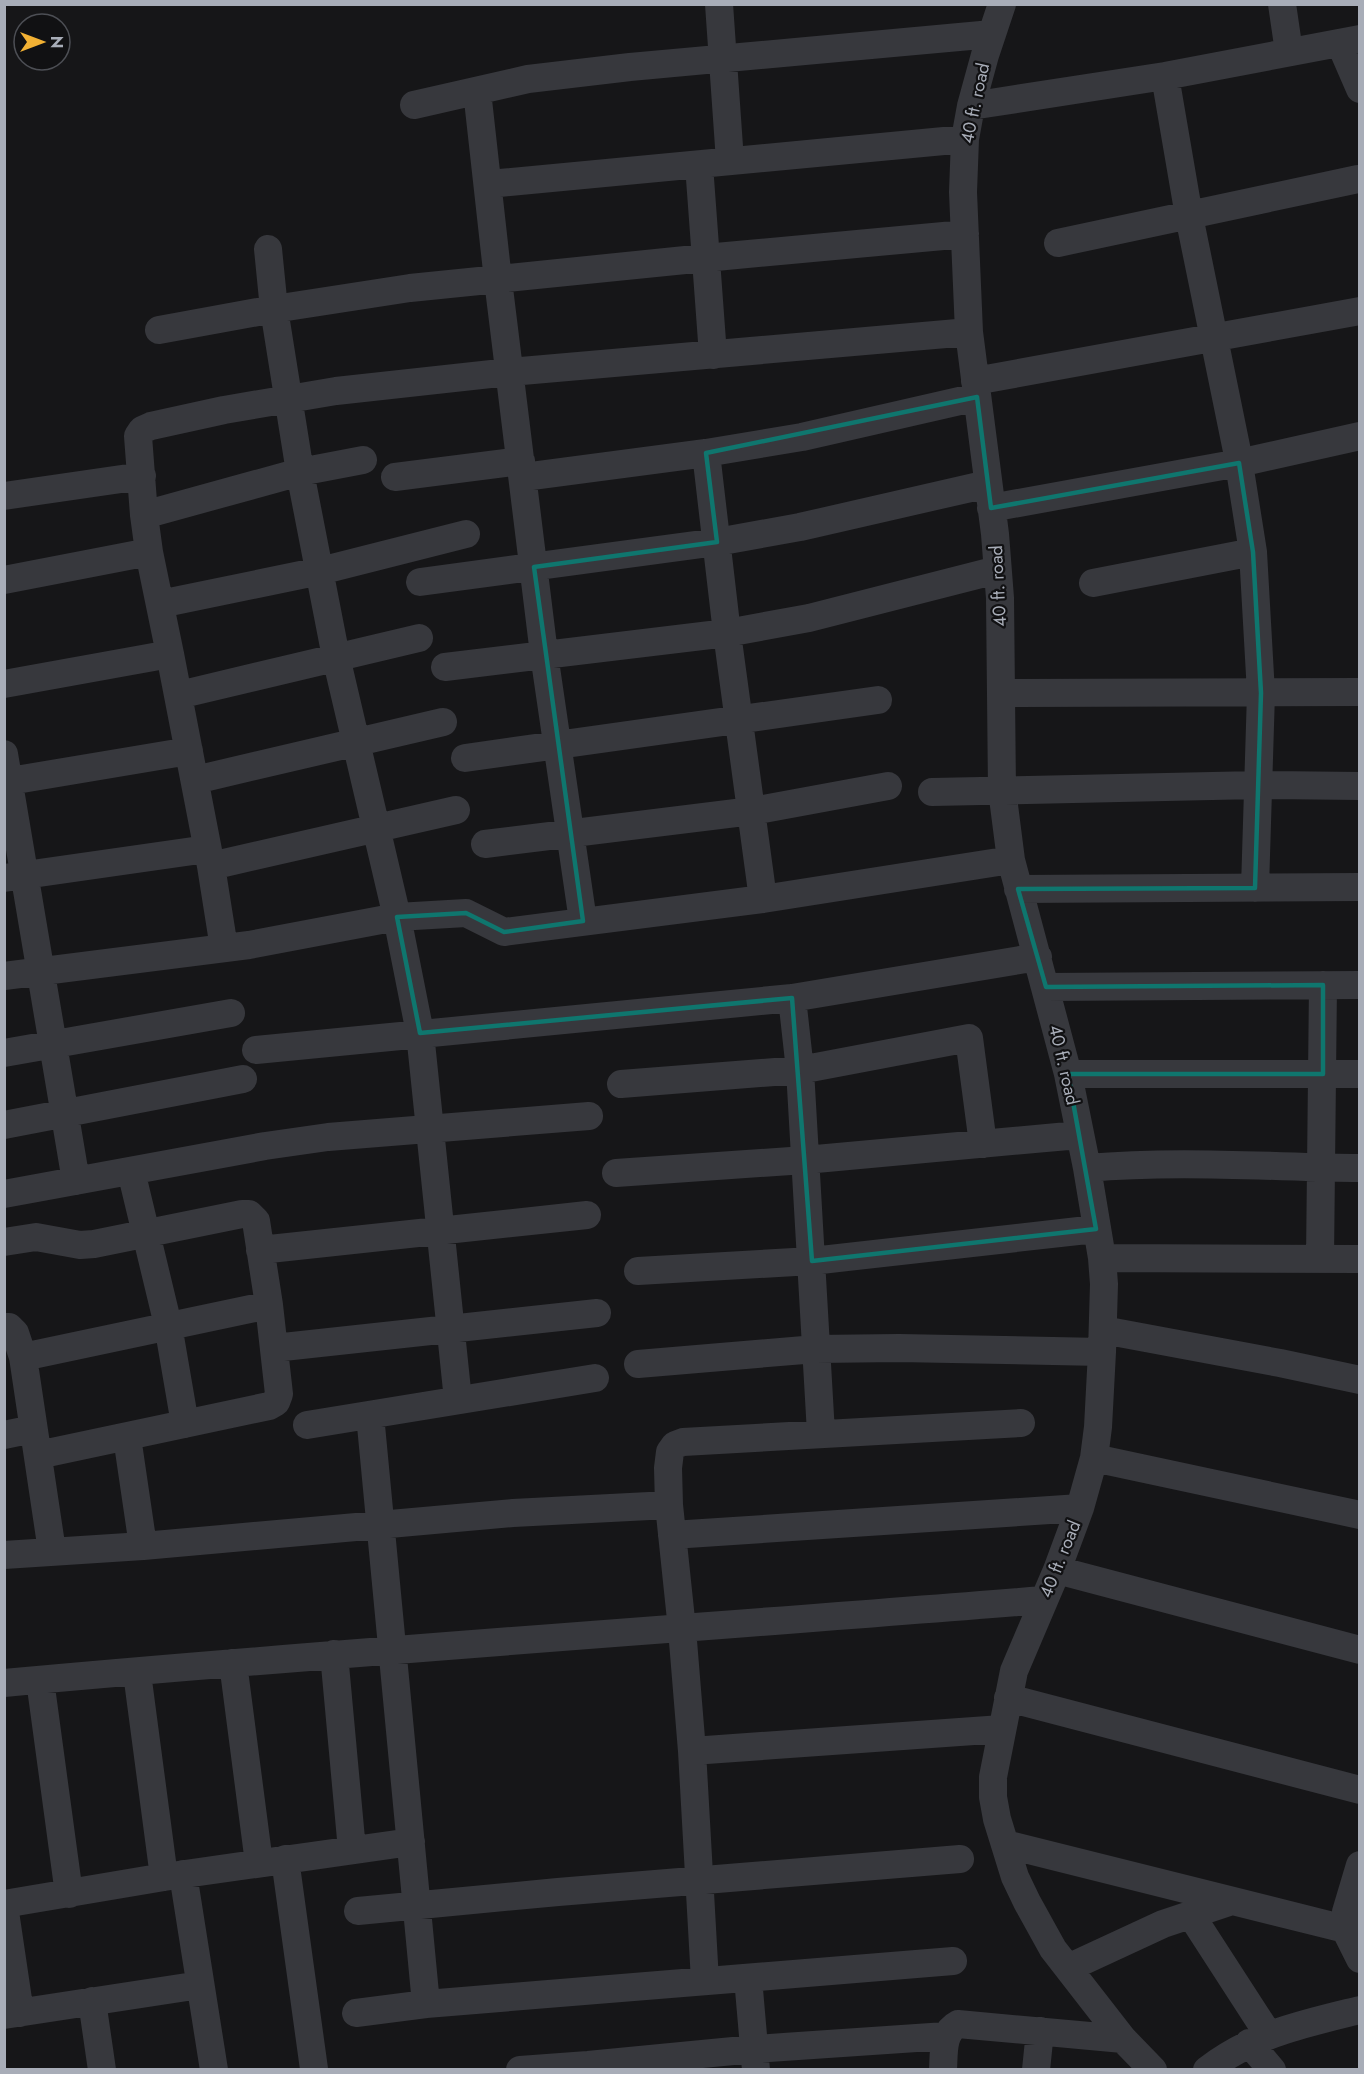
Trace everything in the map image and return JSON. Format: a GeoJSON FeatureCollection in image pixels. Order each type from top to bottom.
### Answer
{"type":"FeatureCollection","features":[{"type":"Feature","properties":{"kind":"street"},"geometry":{"type":"LineString","coordinates":[[719,4],[730,161]]}},
{"type":"Feature","properties":{"kind":"street","name":"40 ft. road"},"geometry":{"type":"LineString","coordinates":[[1002,4],[971,106],[965,139],[963,192],[969,332],[1000,598],[1002,790],[1011,860],[1068,1074],[1087,1168],[1104,1284],[1103,1341],[1094,1458],[1080,1508],[1021,1650],[1002,1729],[993,1777],[993,1797],[997,1819],[1015,1876],[1053,1949],[1128,2052],[1153,2070]]}},
{"type":"Feature","properties":{"kind":"street"},"geometry":{"type":"LineString","coordinates":[[1282,4],[1290,52]]}},
{"type":"Feature","properties":{"kind":"street"},"geometry":{"type":"LineString","coordinates":[[414,105],[528,79],[630,67],[992,34]]}},
{"type":"Feature","properties":{"kind":"street"},"geometry":{"type":"LineString","coordinates":[[971,106],[1165,76],[1350,41],[1359,89]]}},
{"type":"Feature","properties":{"kind":"street"},"geometry":{"type":"LineString","coordinates":[[1165,76],[1212,338],[1239,463],[1253,552],[1262,693],[1255,888]]}},
{"type":"Feature","properties":{"kind":"street"},"geometry":{"type":"LineString","coordinates":[[477,91],[544,654],[583,921]]}},
{"type":"Feature","properties":{"kind":"street"},"geometry":{"type":"LineString","coordinates":[[489,184],[965,139]]}},
{"type":"Feature","properties":{"kind":"street"},"geometry":{"type":"LineString","coordinates":[[699,165],[713,355]]}},
{"type":"Feature","properties":{"kind":"street"},"geometry":{"type":"LineString","coordinates":[[1058,243],[1358,179]]}},
{"type":"Feature","properties":{"kind":"street"},"geometry":{"type":"LineString","coordinates":[[159,330],[410,288],[965,234]]}},
{"type":"Feature","properties":{"kind":"street"},"geometry":{"type":"LineString","coordinates":[[268,249],[274,309],[300,472],[336,657],[397,917],[420,1034],[458,1400]]}},
{"type":"Feature","properties":{"kind":"street"},"geometry":{"type":"LineString","coordinates":[[395,477],[706,453],[802,437],[976,389],[1212,338],[1359,311]]}},
{"type":"Feature","properties":{"kind":"street"},"geometry":{"type":"LineString","coordinates":[[224,948],[179,695],[149,552],[138,436],[142,430],[224,410],[288,398],[510,372],[969,332]]}},
{"type":"Feature","properties":{"kind":"street"},"geometry":{"type":"LineString","coordinates":[[420,582],[717,543],[989,496],[1239,463],[1359,436]]}},
{"type":"Feature","properties":{"kind":"street"},"geometry":{"type":"LineString","coordinates":[[706,453],[727,633],[763,899]]}},
{"type":"Feature","properties":{"kind":"street"},"geometry":{"type":"LineString","coordinates":[[144,515],[300,472],[363,460]]}},
{"type":"Feature","properties":{"kind":"street"},"geometry":{"type":"LineString","coordinates":[[4,496],[142,476]]}},
{"type":"Feature","properties":{"kind":"street"},"geometry":{"type":"LineString","coordinates":[[160,604],[320,571],[466,534]]}},
{"type":"Feature","properties":{"kind":"street"},"geometry":{"type":"LineString","coordinates":[[4,580],[149,552]]}},
{"type":"Feature","properties":{"kind":"street"},"geometry":{"type":"LineString","coordinates":[[1093,583],[1253,552]]}},
{"type":"Feature","properties":{"kind":"street"},"geometry":{"type":"LineString","coordinates":[[445,667],[727,633],[842,610],[997,570]]}},
{"type":"Feature","properties":{"kind":"street"},"geometry":{"type":"LineString","coordinates":[[179,695],[419,638]]}},
{"type":"Feature","properties":{"kind":"street"},"geometry":{"type":"LineString","coordinates":[[4,684],[170,654]]}},
{"type":"Feature","properties":{"kind":"street"},"geometry":{"type":"LineString","coordinates":[[1002,693],[1359,692]]}},
{"type":"Feature","properties":{"kind":"street"},"geometry":{"type":"LineString","coordinates":[[465,758],[878,700]]}},
{"type":"Feature","properties":{"kind":"street"},"geometry":{"type":"LineString","coordinates":[[195,780],[443,722]]}},
{"type":"Feature","properties":{"kind":"street"},"geometry":{"type":"LineString","coordinates":[[76,1181],[41,971],[15,877],[6,772],[189,751]]}},
{"type":"Feature","properties":{"kind":"street"},"geometry":{"type":"LineString","coordinates":[[932,792],[1258,785],[1359,786]]}},
{"type":"Feature","properties":{"kind":"street"},"geometry":{"type":"LineString","coordinates":[[485,844],[752,811],[888,786]]}},
{"type":"Feature","properties":{"kind":"street"},"geometry":{"type":"LineString","coordinates":[[15,877],[209,858],[376,830],[456,810]]}},
{"type":"Feature","properties":{"kind":"street"},"geometry":{"type":"LineString","coordinates":[[4,976],[270,942],[397,917],[466,913],[504,932],[763,899],[1011,860]]}},
{"type":"Feature","properties":{"kind":"street"},"geometry":{"type":"LineString","coordinates":[[1018,889],[1359,887]]}},
{"type":"Feature","properties":{"kind":"street"},"geometry":{"type":"LineString","coordinates":[[256,1050],[792,998],[1038,957]]}},
{"type":"Feature","properties":{"kind":"street"},"geometry":{"type":"LineString","coordinates":[[1320,1258],[1323,985]]}},
{"type":"Feature","properties":{"kind":"street"},"geometry":{"type":"LineString","coordinates":[[1046,987],[1359,985]]}},
{"type":"Feature","properties":{"kind":"street"},"geometry":{"type":"LineString","coordinates":[[792,998],[800,1070],[821,1433]]}},
{"type":"Feature","properties":{"kind":"street"},"geometry":{"type":"LineString","coordinates":[[4,1053],[231,1013]]}},
{"type":"Feature","properties":{"kind":"street"},"geometry":{"type":"LineString","coordinates":[[621,1084],[800,1070],[969,1038],[983,1144]]}},
{"type":"Feature","properties":{"kind":"street"},"geometry":{"type":"LineString","coordinates":[[1068,1074],[1359,1074]]}},
{"type":"Feature","properties":{"kind":"street"},"geometry":{"type":"LineString","coordinates":[[4,1125],[243,1079]]}},
{"type":"Feature","properties":{"kind":"street"},"geometry":{"type":"LineString","coordinates":[[4,1194],[265,1146],[328,1137],[589,1116]]}},
{"type":"Feature","properties":{"kind":"street"},"geometry":{"type":"LineString","coordinates":[[616,1173],[805,1160],[1079,1135]]}},
{"type":"Feature","properties":{"kind":"street"},"geometry":{"type":"LineString","coordinates":[[1087,1168],[1171,1163],[1359,1168]]}},
{"type":"Feature","properties":{"kind":"street"},"geometry":{"type":"LineString","coordinates":[[132,1171],[168,1325],[185,1424]]}},
{"type":"Feature","properties":{"kind":"street"},"geometry":{"type":"LineString","coordinates":[[4,1242],[36,1237],[80,1245],[94,1244],[249,1214],[256,1221],[269,1305],[279,1394],[276,1402],[269,1406],[127,1437],[35,1442],[4,1435]]}},
{"type":"Feature","properties":{"kind":"street"},"geometry":{"type":"LineString","coordinates":[[260,1250],[587,1215]]}},
{"type":"Feature","properties":{"kind":"street"},"geometry":{"type":"LineString","coordinates":[[638,1270],[812,1261],[1096,1229]]}},
{"type":"Feature","properties":{"kind":"street"},"geometry":{"type":"LineString","coordinates":[[1102,1258],[1359,1259]]}},
{"type":"Feature","properties":{"kind":"street"},"geometry":{"type":"LineString","coordinates":[[23,1357],[269,1305]]}},
{"type":"Feature","properties":{"kind":"street"},"geometry":{"type":"LineString","coordinates":[[274,1348],[597,1312]]}},
{"type":"Feature","properties":{"kind":"street"},"geometry":{"type":"LineString","coordinates":[[4,1327],[9,1327],[15,1333],[23,1357],[52,1551]]}},
{"type":"Feature","properties":{"kind":"street"},"geometry":{"type":"LineString","coordinates":[[638,1364],[816,1350],[1103,1341],[1359,1380]]}},
{"type":"Feature","properties":{"kind":"street"},"geometry":{"type":"LineString","coordinates":[[307,1425],[595,1378]]}},
{"type":"Feature","properties":{"kind":"street"},"geometry":{"type":"LineString","coordinates":[[369,1415],[426,2004]]}},
{"type":"Feature","properties":{"kind":"street"},"geometry":{"type":"LineString","coordinates":[[705,1981],[692,1751],[669,1505],[670,1452],[675,1445],[683,1442],[1021,1424]]}},
{"type":"Feature","properties":{"kind":"street"},"geometry":{"type":"LineString","coordinates":[[127,1437],[143,1546]]}},
{"type":"Feature","properties":{"kind":"street"},"geometry":{"type":"LineString","coordinates":[[1094,1458],[1359,1515]]}},
{"type":"Feature","properties":{"kind":"street"},"geometry":{"type":"LineString","coordinates":[[4,1555],[143,1546],[513,1513],[669,1505]]}},
{"type":"Feature","properties":{"kind":"street"},"geometry":{"type":"LineString","coordinates":[[672,1535],[1080,1508]]}},
{"type":"Feature","properties":{"kind":"street"},"geometry":{"type":"LineString","coordinates":[[1056,1570],[1359,1650]]}},
{"type":"Feature","properties":{"kind":"street"},"geometry":{"type":"LineString","coordinates":[[4,1683],[137,1673],[393,1648],[682,1629],[1043,1599]]}},
{"type":"Feature","properties":{"kind":"street"},"geometry":{"type":"LineString","coordinates":[[334,1654],[352,1850]]}},
{"type":"Feature","properties":{"kind":"street"},"geometry":{"type":"LineString","coordinates":[[233,1664],[316,2069],[309,2070]]}},
{"type":"Feature","properties":{"kind":"street"},"geometry":{"type":"LineString","coordinates":[[137,1673],[173,1876],[200,1985],[214,2070]]}},
{"type":"Feature","properties":{"kind":"street"},"geometry":{"type":"LineString","coordinates":[[40,1680],[69,1894]]}},
{"type":"Feature","properties":{"kind":"street"},"geometry":{"type":"LineString","coordinates":[[1008,1698],[1359,1790]]}},
{"type":"Feature","properties":{"kind":"street"},"geometry":{"type":"LineString","coordinates":[[692,1751],[1002,1729]]}},
{"type":"Feature","properties":{"kind":"street"},"geometry":{"type":"LineString","coordinates":[[200,1985],[12,2014],[4,1904],[173,1876],[411,1842]]}},
{"type":"Feature","properties":{"kind":"street"},"geometry":{"type":"LineString","coordinates":[[1005,1844],[1345,1929]]}},
{"type":"Feature","properties":{"kind":"street"},"geometry":{"type":"LineString","coordinates":[[358,1911],[960,1859]]}},
{"type":"Feature","properties":{"kind":"street"},"geometry":{"type":"LineString","coordinates":[[1359,1865],[1346,1912],[1345,1929],[1359,1959]]}},
{"type":"Feature","properties":{"kind":"street"},"geometry":{"type":"LineString","coordinates":[[1068,1968],[1163,1924],[1232,1901]]}},
{"type":"Feature","properties":{"kind":"street"},"geometry":{"type":"LineString","coordinates":[[1191,1915],[1259,2039],[1272,2070]]}},
{"type":"Feature","properties":{"kind":"street"},"geometry":{"type":"LineString","coordinates":[[356,2013],[426,2004],[953,1961]]}},
{"type":"Feature","properties":{"kind":"street"},"geometry":{"type":"LineString","coordinates":[[748,1978],[755,2059]]}},
{"type":"Feature","properties":{"kind":"street"},"geometry":{"type":"LineString","coordinates":[[92,2001],[102,2070]]}},
{"type":"Feature","properties":{"kind":"street"},"geometry":{"type":"LineString","coordinates":[[1207,2070],[1259,2039],[1359,2010]]}},
{"type":"Feature","properties":{"kind":"street"},"geometry":{"type":"LineString","coordinates":[[943,2070],[946,2036],[952,2027],[958,2024],[1040,2031],[1128,2052]]}},
{"type":"Feature","properties":{"kind":"street"},"geometry":{"type":"LineString","coordinates":[[1036,2070],[1040,2031]]}},
{"type":"Feature","properties":{"kind":"street"},"geometry":{"type":"LineString","coordinates":[[520,2070],[588,2065],[755,2059],[946,2036]]}},
{"type":"Feature","properties":{"kind":"highlighted area"},"geometry":{"type":"Polygon","coordinates":[[[977,397],[991,508],[1239,463],[1253,552],[1261,693],[1255,888],[1018,889],[1046,987],[1323,985],[1323,1074],[1068,1074],[1096,1229],[812,1261],[792,998],[420,1033],[397,917],[466,913],[504,932],[583,921],[534,567],[717,542],[706,453],[977,397]]]}}]}
